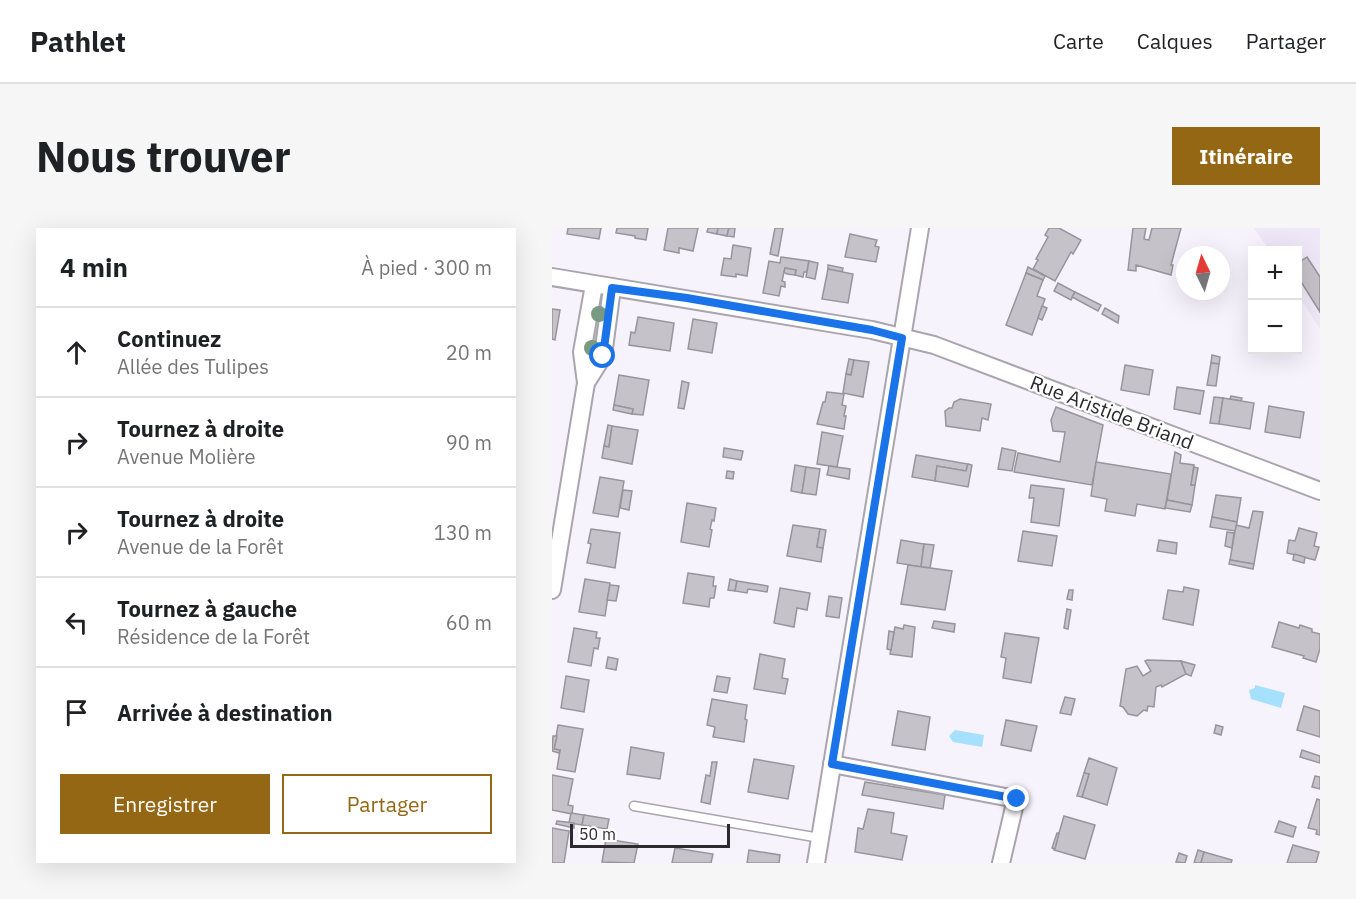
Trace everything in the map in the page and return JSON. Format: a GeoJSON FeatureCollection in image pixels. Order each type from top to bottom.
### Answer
{"type":"FeatureCollection","features":[{"type":"Feature","properties":{"kind":"street"},"geometry":{"type":"LineString","coordinates":[[816,863],[920,228]]}},
{"type":"Feature","properties":{"kind":"street","name":"Rue Aristide Briand"},"geometry":{"type":"LineString","coordinates":[[552,277],[872,330],[934,345],[1320,491]]}},
{"type":"Feature","properties":{"kind":"street"},"geometry":{"type":"LineString","coordinates":[[552,590],[586,383],[582,352],[594,285]]}},
{"type":"Feature","properties":{"kind":"street"},"geometry":{"type":"LineString","coordinates":[[586,383],[603,356],[612,288]]}},
{"type":"Feature","properties":{"kind":"street"},"geometry":{"type":"LineString","coordinates":[[832,764],[1017,799],[1001,863]]}},
{"type":"Feature","properties":{"kind":"lane"},"geometry":{"type":"LineString","coordinates":[[634,806],[819,838]]}},
{"type":"Feature","properties":{"kind":"shaded area"},"geometry":{"type":"Polygon","coordinates":[[[1254,228],[1320,228],[1320,329],[1302,301],[1302,246],[1266,246],[1254,228]]]}},
{"type":"Feature","properties":{"kind":"green space"},"geometry":{"type":"Polygon","coordinates":[[[595,307],[604,308],[594,359],[585,357],[595,307]]]}},
{"type":"Feature","properties":{"kind":"water"},"geometry":{"type":"Polygon","coordinates":[[[1255,685],[1285,693],[1281,708],[1251,699],[1249,690],[1255,688],[1255,685]]]}},
{"type":"Feature","properties":{"kind":"water"},"geometry":{"type":"Polygon","coordinates":[[[955,730],[984,735],[982,747],[953,742],[949,736],[955,730]]]}},
{"type":"Feature","properties":{"kind":"building"},"geometry":{"type":"Polygon","coordinates":[[[568,228],[601,228],[599,239],[567,234],[568,228]]]}},
{"type":"Feature","properties":{"kind":"building"},"geometry":{"type":"Polygon","coordinates":[[[617,228],[648,228],[646,240],[616,233],[617,228]]]}},
{"type":"Feature","properties":{"kind":"building"},"geometry":{"type":"Polygon","coordinates":[[[668,228],[698,228],[693,251],[679,248],[679,253],[664,250],[668,228]]]}},
{"type":"Feature","properties":{"kind":"building"},"geometry":{"type":"Polygon","coordinates":[[[708,228],[718,228],[717,234],[707,232],[708,228]]]}},
{"type":"Feature","properties":{"kind":"building"},"geometry":{"type":"Polygon","coordinates":[[[718,228],[729,228],[727,236],[717,234],[718,228]]]}},
{"type":"Feature","properties":{"kind":"building"},"geometry":{"type":"Polygon","coordinates":[[[729,228],[735,228],[734,237],[727,236],[729,228]]]}},
{"type":"Feature","properties":{"kind":"building"},"geometry":{"type":"Polygon","coordinates":[[[775,228],[783,228],[778,256],[770,254],[775,228]]]}},
{"type":"Feature","properties":{"kind":"building"},"geometry":{"type":"Polygon","coordinates":[[[1049,228],[1059,228],[1081,240],[1073,254],[1071,252],[1055,281],[1033,269],[1048,237],[1045,235],[1049,228]]]}},
{"type":"Feature","properties":{"kind":"building"},"geometry":{"type":"Polygon","coordinates":[[[1133,228],[1146,228],[1144,239],[1149,240],[1152,228],[1181,228],[1171,265],[1173,265],[1171,275],[1136,265],[1136,271],[1128,270],[1133,228]]]}},
{"type":"Feature","properties":{"kind":"building"},"geometry":{"type":"Polygon","coordinates":[[[850,234],[877,240],[875,246],[879,247],[876,262],[845,257],[850,234]]]}},
{"type":"Feature","properties":{"kind":"building"},"geometry":{"type":"Polygon","coordinates":[[[733,245],[751,248],[747,276],[721,275],[724,258],[731,259],[733,245]]]}},
{"type":"Feature","properties":{"kind":"building"},"geometry":{"type":"Polygon","coordinates":[[[781,257],[809,261],[807,272],[804,272],[803,277],[795,275],[796,270],[785,268],[782,281],[785,282],[785,287],[781,286],[779,296],[763,293],[769,261],[780,263],[781,257]]]}},
{"type":"Feature","properties":{"kind":"building"},"geometry":{"type":"Polygon","coordinates":[[[1307,257],[1320,277],[1320,312],[1302,283],[1302,260],[1307,257]]]}},
{"type":"Feature","properties":{"kind":"building"},"geometry":{"type":"Polygon","coordinates":[[[809,261],[818,263],[815,279],[806,277],[809,261]]]}},
{"type":"Feature","properties":{"kind":"building"},"geometry":{"type":"Polygon","coordinates":[[[828,265],[843,268],[842,272],[828,269],[828,265]]]}},
{"type":"Feature","properties":{"kind":"building"},"geometry":{"type":"Polygon","coordinates":[[[1028,267],[1045,276],[1043,280],[1026,273],[1028,267]]]}},
{"type":"Feature","properties":{"kind":"building"},"geometry":{"type":"Polygon","coordinates":[[[785,268],[796,270],[795,275],[784,272],[785,268]]]}},
{"type":"Feature","properties":{"kind":"building"},"geometry":{"type":"Polygon","coordinates":[[[828,269],[853,274],[848,303],[822,299],[828,269]]]}},
{"type":"Feature","properties":{"kind":"building"},"geometry":{"type":"Polygon","coordinates":[[[1026,273],[1043,280],[1037,296],[1045,299],[1032,335],[1006,325],[1026,273]]]}},
{"type":"Feature","properties":{"kind":"building"},"geometry":{"type":"Polygon","coordinates":[[[1058,283],[1075,292],[1071,300],[1054,291],[1058,283]]]}},
{"type":"Feature","properties":{"kind":"building"},"geometry":{"type":"Polygon","coordinates":[[[1075,292],[1101,305],[1098,311],[1072,297],[1075,292]]]}},
{"type":"Feature","properties":{"kind":"building"},"geometry":{"type":"Polygon","coordinates":[[[1042,306],[1047,308],[1042,320],[1038,318],[1042,306]]]}},
{"type":"Feature","properties":{"kind":"building"},"geometry":{"type":"Polygon","coordinates":[[[1105,308],[1119,316],[1118,323],[1102,314],[1105,308]]]}},
{"type":"Feature","properties":{"kind":"building"},"geometry":{"type":"Polygon","coordinates":[[[552,309],[560,310],[555,340],[552,339],[552,309]]]}},
{"type":"Feature","properties":{"kind":"building"},"geometry":{"type":"Polygon","coordinates":[[[638,317],[674,323],[670,351],[629,345],[631,332],[635,333],[638,317]]]}},
{"type":"Feature","properties":{"kind":"building"},"geometry":{"type":"Polygon","coordinates":[[[693,319],[717,323],[712,353],[688,349],[693,319]]]}},
{"type":"Feature","properties":{"kind":"building"},"geometry":{"type":"Polygon","coordinates":[[[1212,355],[1220,357],[1219,364],[1211,363],[1212,355]]]}},
{"type":"Feature","properties":{"kind":"building"},"geometry":{"type":"Polygon","coordinates":[[[849,359],[854,360],[851,375],[846,374],[849,359]]]}},
{"type":"Feature","properties":{"kind":"building"},"geometry":{"type":"Polygon","coordinates":[[[854,360],[869,362],[863,397],[843,393],[846,374],[851,375],[854,360]]]}},
{"type":"Feature","properties":{"kind":"building"},"geometry":{"type":"Polygon","coordinates":[[[1211,363],[1219,364],[1216,386],[1207,385],[1211,363]]]}},
{"type":"Feature","properties":{"kind":"building"},"geometry":{"type":"Polygon","coordinates":[[[1125,365],[1153,370],[1149,395],[1121,390],[1125,365]]]}},
{"type":"Feature","properties":{"kind":"building"},"geometry":{"type":"Polygon","coordinates":[[[619,375],[649,380],[643,415],[632,414],[633,409],[614,405],[619,375]]]}},
{"type":"Feature","properties":{"kind":"building"},"geometry":{"type":"Polygon","coordinates":[[[682,381],[689,383],[684,409],[678,408],[682,381]]]}},
{"type":"Feature","properties":{"kind":"building"},"geometry":{"type":"Polygon","coordinates":[[[1177,387],[1204,391],[1200,414],[1174,409],[1177,387]]]}},
{"type":"Feature","properties":{"kind":"building"},"geometry":{"type":"Polygon","coordinates":[[[827,392],[844,394],[842,405],[846,406],[844,416],[846,416],[844,429],[817,424],[827,392]]]}},
{"type":"Feature","properties":{"kind":"building"},"geometry":{"type":"Polygon","coordinates":[[[1231,396],[1242,398],[1241,401],[1230,399],[1231,396]]]}},
{"type":"Feature","properties":{"kind":"building"},"geometry":{"type":"Polygon","coordinates":[[[1214,397],[1223,398],[1219,424],[1210,423],[1214,397]]]}},
{"type":"Feature","properties":{"kind":"building"},"geometry":{"type":"Polygon","coordinates":[[[1223,398],[1254,403],[1250,429],[1219,424],[1223,398]]]}},
{"type":"Feature","properties":{"kind":"building"},"geometry":{"type":"Polygon","coordinates":[[[960,399],[991,404],[988,420],[982,418],[980,431],[946,426],[945,411],[952,408],[954,402],[960,399]]]}},
{"type":"Feature","properties":{"kind":"building"},"geometry":{"type":"Polygon","coordinates":[[[614,405],[633,409],[632,414],[613,410],[614,405]]]}},
{"type":"Feature","properties":{"kind":"building"},"geometry":{"type":"Polygon","coordinates":[[[1269,406],[1304,412],[1300,438],[1265,432],[1269,406]]]}},
{"type":"Feature","properties":{"kind":"building"},"geometry":{"type":"Polygon","coordinates":[[[1056,407],[1103,425],[1092,485],[1014,472],[1018,453],[1060,462],[1065,432],[1053,431],[1051,420],[1056,407]]]}},
{"type":"Feature","properties":{"kind":"building"},"geometry":{"type":"Polygon","coordinates":[[[608,425],[612,426],[609,447],[604,446],[608,425]]]}},
{"type":"Feature","properties":{"kind":"building"},"geometry":{"type":"Polygon","coordinates":[[[612,426],[638,430],[632,464],[602,458],[604,446],[609,447],[612,426]]]}},
{"type":"Feature","properties":{"kind":"building"},"geometry":{"type":"Polygon","coordinates":[[[822,432],[843,436],[837,467],[817,464],[822,432]]]}},
{"type":"Feature","properties":{"kind":"building"},"geometry":{"type":"Polygon","coordinates":[[[724,448],[743,451],[741,460],[723,457],[724,448]]]}},
{"type":"Feature","properties":{"kind":"building"},"geometry":{"type":"Polygon","coordinates":[[[1002,448],[1016,451],[1012,471],[998,469],[1002,448]]]}},
{"type":"Feature","properties":{"kind":"building"},"geometry":{"type":"Polygon","coordinates":[[[1175,452],[1181,455],[1180,463],[1194,465],[1191,485],[1195,485],[1192,505],[1167,500],[1175,452]]]}},
{"type":"Feature","properties":{"kind":"building"},"geometry":{"type":"Polygon","coordinates":[[[916,455],[968,464],[966,471],[937,466],[935,481],[912,477],[916,455]]]}},
{"type":"Feature","properties":{"kind":"building"},"geometry":{"type":"Polygon","coordinates":[[[1096,462],[1171,474],[1165,509],[1137,504],[1135,516],[1105,511],[1107,499],[1091,496],[1096,462]]]}},
{"type":"Feature","properties":{"kind":"building"},"geometry":{"type":"Polygon","coordinates":[[[968,464],[972,465],[968,487],[935,481],[937,466],[966,471],[968,464]]]}},
{"type":"Feature","properties":{"kind":"building"},"geometry":{"type":"Polygon","coordinates":[[[795,465],[806,467],[802,493],[791,491],[795,465]]]}},
{"type":"Feature","properties":{"kind":"building"},"geometry":{"type":"Polygon","coordinates":[[[829,466],[850,469],[849,479],[827,475],[829,466]]]}},
{"type":"Feature","properties":{"kind":"building"},"geometry":{"type":"Polygon","coordinates":[[[806,467],[820,469],[816,495],[802,493],[806,467]]]}},
{"type":"Feature","properties":{"kind":"building"},"geometry":{"type":"Polygon","coordinates":[[[1194,467],[1198,468],[1195,485],[1191,485],[1194,467]]]}},
{"type":"Feature","properties":{"kind":"building"},"geometry":{"type":"Polygon","coordinates":[[[727,471],[734,472],[733,479],[726,478],[727,471]]]}},
{"type":"Feature","properties":{"kind":"building"},"geometry":{"type":"Polygon","coordinates":[[[600,477],[624,481],[618,517],[593,513],[600,477]]]}},
{"type":"Feature","properties":{"kind":"building"},"geometry":{"type":"Polygon","coordinates":[[[1031,485],[1064,489],[1059,526],[1031,522],[1034,498],[1029,498],[1031,485]]]}},
{"type":"Feature","properties":{"kind":"building"},"geometry":{"type":"Polygon","coordinates":[[[623,490],[632,491],[629,510],[620,508],[623,490]]]}},
{"type":"Feature","properties":{"kind":"building"},"geometry":{"type":"Polygon","coordinates":[[[1216,495],[1241,498],[1237,522],[1212,517],[1216,495]]]}},
{"type":"Feature","properties":{"kind":"building"},"geometry":{"type":"Polygon","coordinates":[[[1167,500],[1192,505],[1190,512],[1165,508],[1167,500]]]}},
{"type":"Feature","properties":{"kind":"building"},"geometry":{"type":"Polygon","coordinates":[[[687,503],[716,508],[710,529],[712,530],[709,547],[681,542],[687,503]]]}},
{"type":"Feature","properties":{"kind":"building"},"geometry":{"type":"Polygon","coordinates":[[[1253,511],[1263,512],[1254,564],[1230,560],[1236,525],[1249,528],[1253,511]]]}},
{"type":"Feature","properties":{"kind":"building"},"geometry":{"type":"Polygon","coordinates":[[[1212,517],[1237,522],[1235,531],[1210,527],[1212,517]]]}},
{"type":"Feature","properties":{"kind":"building"},"geometry":{"type":"Polygon","coordinates":[[[793,525],[820,529],[817,547],[823,548],[821,562],[787,556],[793,525]]]}},
{"type":"Feature","properties":{"kind":"building"},"geometry":{"type":"Polygon","coordinates":[[[1299,528],[1317,533],[1314,546],[1319,547],[1315,560],[1287,553],[1289,540],[1295,541],[1299,528]]]}},
{"type":"Feature","properties":{"kind":"building"},"geometry":{"type":"Polygon","coordinates":[[[591,529],[620,533],[615,568],[587,563],[591,529]]]}},
{"type":"Feature","properties":{"kind":"building"},"geometry":{"type":"Polygon","coordinates":[[[820,529],[826,530],[823,548],[817,547],[820,529]]]}},
{"type":"Feature","properties":{"kind":"building"},"geometry":{"type":"Polygon","coordinates":[[[1023,531],[1057,536],[1052,566],[1018,561],[1023,531]]]}},
{"type":"Feature","properties":{"kind":"building"},"geometry":{"type":"Polygon","coordinates":[[[1227,532],[1234,533],[1232,548],[1225,546],[1227,532]]]}},
{"type":"Feature","properties":{"kind":"building"},"geometry":{"type":"Polygon","coordinates":[[[901,540],[924,544],[921,567],[897,563],[901,540]]]}},
{"type":"Feature","properties":{"kind":"building"},"geometry":{"type":"Polygon","coordinates":[[[1159,540],[1177,543],[1176,554],[1157,551],[1159,540]]]}},
{"type":"Feature","properties":{"kind":"building"},"geometry":{"type":"Polygon","coordinates":[[[924,544],[934,545],[930,568],[921,567],[924,544]]]}},
{"type":"Feature","properties":{"kind":"building"},"geometry":{"type":"Polygon","coordinates":[[[1294,554],[1305,557],[1304,563],[1293,560],[1294,554]]]}},
{"type":"Feature","properties":{"kind":"building"},"geometry":{"type":"Polygon","coordinates":[[[1230,560],[1254,564],[1253,569],[1229,564],[1230,560]]]}},
{"type":"Feature","properties":{"kind":"building"},"geometry":{"type":"Polygon","coordinates":[[[908,565],[952,571],[945,610],[901,604],[908,565]]]}},
{"type":"Feature","properties":{"kind":"building"},"geometry":{"type":"Polygon","coordinates":[[[688,573],[714,577],[713,586],[716,586],[714,598],[710,598],[709,607],[683,603],[688,573]]]}},
{"type":"Feature","properties":{"kind":"building"},"geometry":{"type":"Polygon","coordinates":[[[585,579],[610,583],[605,616],[579,612],[585,579]]]}},
{"type":"Feature","properties":{"kind":"building"},"geometry":{"type":"Polygon","coordinates":[[[730,579],[737,581],[735,591],[728,590],[730,579]]]}},
{"type":"Feature","properties":{"kind":"building"},"geometry":{"type":"Polygon","coordinates":[[[737,581],[768,586],[767,592],[748,589],[747,593],[735,591],[737,581]]]}},
{"type":"Feature","properties":{"kind":"building"},"geometry":{"type":"Polygon","coordinates":[[[610,585],[619,586],[616,601],[607,600],[610,585]]]}},
{"type":"Feature","properties":{"kind":"building"},"geometry":{"type":"Polygon","coordinates":[[[1184,587],[1199,590],[1193,625],[1163,619],[1168,590],[1183,592],[1184,587]]]}},
{"type":"Feature","properties":{"kind":"building"},"geometry":{"type":"Polygon","coordinates":[[[780,588],[810,593],[807,610],[797,608],[794,627],[774,623],[780,588]]]}},
{"type":"Feature","properties":{"kind":"building"},"geometry":{"type":"Polygon","coordinates":[[[1069,590],[1073,590],[1072,600],[1067,599],[1069,590]]]}},
{"type":"Feature","properties":{"kind":"building"},"geometry":{"type":"Polygon","coordinates":[[[829,596],[842,598],[839,618],[826,616],[829,596]]]}},
{"type":"Feature","properties":{"kind":"building"},"geometry":{"type":"Polygon","coordinates":[[[1067,609],[1071,610],[1068,629],[1064,628],[1067,609]]]}},
{"type":"Feature","properties":{"kind":"building"},"geometry":{"type":"Polygon","coordinates":[[[934,621],[955,624],[954,632],[932,628],[934,621]]]}},
{"type":"Feature","properties":{"kind":"building"},"geometry":{"type":"Polygon","coordinates":[[[1279,622],[1299,628],[1300,625],[1320,634],[1320,649],[1316,662],[1303,658],[1304,656],[1272,647],[1279,622]]]}},
{"type":"Feature","properties":{"kind":"building"},"geometry":{"type":"Polygon","coordinates":[[[904,625],[915,627],[912,657],[890,654],[895,627],[903,629],[904,625]]]}},
{"type":"Feature","properties":{"kind":"building"},"geometry":{"type":"Polygon","coordinates":[[[574,628],[597,632],[596,638],[600,638],[598,649],[594,648],[591,666],[568,662],[574,628]]]}},
{"type":"Feature","properties":{"kind":"building"},"geometry":{"type":"Polygon","coordinates":[[[889,631],[894,632],[891,650],[887,649],[889,631]]]}},
{"type":"Feature","properties":{"kind":"building"},"geometry":{"type":"Polygon","coordinates":[[[1005,633],[1039,638],[1031,683],[1003,678],[1006,658],[1001,657],[1005,633]]]}},
{"type":"Feature","properties":{"kind":"building"},"geometry":{"type":"Polygon","coordinates":[[[760,654],[785,659],[782,678],[788,679],[785,694],[754,689],[760,654]]]}},
{"type":"Feature","properties":{"kind":"building"},"geometry":{"type":"Polygon","coordinates":[[[608,657],[618,659],[616,670],[606,668],[608,657]]]}},
{"type":"Feature","properties":{"kind":"building"},"geometry":{"type":"Polygon","coordinates":[[[1145,661],[1181,661],[1186,674],[1162,687],[1161,685],[1156,687],[1154,707],[1148,706],[1147,711],[1144,710],[1137,716],[1128,714],[1120,706],[1126,669],[1137,666],[1143,676],[1151,671],[1145,661]]]}},
{"type":"Feature","properties":{"kind":"building"},"geometry":{"type":"Polygon","coordinates":[[[1181,661],[1195,665],[1191,676],[1186,674],[1181,661]]]}},
{"type":"Feature","properties":{"kind":"building"},"geometry":{"type":"Polygon","coordinates":[[[566,676],[589,680],[584,712],[561,708],[566,676]]]}},
{"type":"Feature","properties":{"kind":"building"},"geometry":{"type":"Polygon","coordinates":[[[717,676],[730,678],[727,693],[714,691],[717,676]]]}},
{"type":"Feature","properties":{"kind":"building"},"geometry":{"type":"Polygon","coordinates":[[[1065,697],[1075,699],[1071,715],[1060,713],[1065,697]]]}},
{"type":"Feature","properties":{"kind":"building"},"geometry":{"type":"Polygon","coordinates":[[[712,699],[747,705],[744,742],[713,737],[715,727],[707,725],[712,699]]]}},
{"type":"Feature","properties":{"kind":"building"},"geometry":{"type":"Polygon","coordinates":[[[1304,706],[1320,711],[1320,737],[1297,730],[1304,706]]]}},
{"type":"Feature","properties":{"kind":"building"},"geometry":{"type":"Polygon","coordinates":[[[898,711],[930,717],[925,750],[892,745],[898,711]]]}},
{"type":"Feature","properties":{"kind":"building"},"geometry":{"type":"Polygon","coordinates":[[[1006,720],[1037,726],[1031,751],[1001,745],[1006,720]]]}},
{"type":"Feature","properties":{"kind":"building"},"geometry":{"type":"Polygon","coordinates":[[[558,725],[583,729],[575,772],[557,769],[560,750],[554,749],[558,725]]]}},
{"type":"Feature","properties":{"kind":"building"},"geometry":{"type":"Polygon","coordinates":[[[1216,725],[1223,727],[1221,735],[1214,733],[1216,725]]]}},
{"type":"Feature","properties":{"kind":"building"},"geometry":{"type":"Polygon","coordinates":[[[553,736],[557,736],[554,749],[560,750],[559,753],[552,751],[553,736]]]}},
{"type":"Feature","properties":{"kind":"building"},"geometry":{"type":"Polygon","coordinates":[[[631,747],[664,753],[660,779],[627,774],[631,747]]]}},
{"type":"Feature","properties":{"kind":"building"},"geometry":{"type":"Polygon","coordinates":[[[1302,750],[1320,756],[1320,763],[1300,757],[1302,750]]]}},
{"type":"Feature","properties":{"kind":"building"},"geometry":{"type":"Polygon","coordinates":[[[1089,758],[1117,768],[1107,805],[1082,797],[1089,774],[1084,773],[1089,758]]]}},
{"type":"Feature","properties":{"kind":"building"},"geometry":{"type":"Polygon","coordinates":[[[754,759],[794,766],[788,799],[748,792],[754,759]]]}},
{"type":"Feature","properties":{"kind":"building"},"geometry":{"type":"Polygon","coordinates":[[[712,762],[717,762],[710,804],[701,802],[706,775],[710,776],[712,762]]]}},
{"type":"Feature","properties":{"kind":"building"},"geometry":{"type":"Polygon","coordinates":[[[1084,773],[1089,774],[1082,797],[1077,796],[1084,773]]]}},
{"type":"Feature","properties":{"kind":"building"},"geometry":{"type":"Polygon","coordinates":[[[552,775],[573,779],[568,805],[573,806],[572,814],[552,810],[552,775]]]}},
{"type":"Feature","properties":{"kind":"building"},"geometry":{"type":"Polygon","coordinates":[[[1315,776],[1320,777],[1320,789],[1312,787],[1315,776]]]}},
{"type":"Feature","properties":{"kind":"building"},"geometry":{"type":"Polygon","coordinates":[[[865,782],[945,795],[943,809],[862,795],[865,782]]]}},
{"type":"Feature","properties":{"kind":"building"},"geometry":{"type":"Polygon","coordinates":[[[1317,799],[1320,800],[1320,835],[1316,834],[1317,830],[1308,828],[1317,799]]]}},
{"type":"Feature","properties":{"kind":"building"},"geometry":{"type":"Polygon","coordinates":[[[868,809],[894,813],[891,833],[907,836],[902,860],[855,852],[858,828],[863,829],[868,809]]]}},
{"type":"Feature","properties":{"kind":"building"},"geometry":{"type":"Polygon","coordinates":[[[571,813],[584,815],[582,825],[569,823],[571,813]]]}},
{"type":"Feature","properties":{"kind":"building"},"geometry":{"type":"Polygon","coordinates":[[[584,815],[609,819],[607,829],[582,825],[584,815]]]}},
{"type":"Feature","properties":{"kind":"building"},"geometry":{"type":"Polygon","coordinates":[[[1064,816],[1095,825],[1085,859],[1054,850],[1064,816]]]}},
{"type":"Feature","properties":{"kind":"building"},"geometry":{"type":"Polygon","coordinates":[[[557,821],[574,823],[574,828],[556,824],[557,821]]]}},
{"type":"Feature","properties":{"kind":"building"},"geometry":{"type":"Polygon","coordinates":[[[1279,821],[1296,827],[1293,837],[1275,832],[1279,821]]]}},
{"type":"Feature","properties":{"kind":"building"},"geometry":{"type":"Polygon","coordinates":[[[552,828],[569,831],[564,863],[552,863],[552,828]]]}},
{"type":"Feature","properties":{"kind":"building"},"geometry":{"type":"Polygon","coordinates":[[[1057,833],[1059,833],[1055,849],[1052,848],[1057,833]]]}},
{"type":"Feature","properties":{"kind":"building"},"geometry":{"type":"Polygon","coordinates":[[[606,839],[638,844],[634,863],[602,862],[606,839]]]}},
{"type":"Feature","properties":{"kind":"building"},"geometry":{"type":"Polygon","coordinates":[[[1293,845],[1319,852],[1316,863],[1287,863],[1293,845]]]}},
{"type":"Feature","properties":{"kind":"building"},"geometry":{"type":"Polygon","coordinates":[[[675,848],[713,854],[711,863],[672,863],[675,848]]]}},
{"type":"Feature","properties":{"kind":"building"},"geometry":{"type":"Polygon","coordinates":[[[749,850],[780,855],[779,863],[747,863],[749,850]]]}},
{"type":"Feature","properties":{"kind":"building"},"geometry":{"type":"Polygon","coordinates":[[[1198,850],[1204,852],[1201,863],[1194,863],[1198,850]]]}},
{"type":"Feature","properties":{"kind":"building"},"geometry":{"type":"Polygon","coordinates":[[[1204,852],[1232,860],[1231,863],[1201,863],[1204,852]]]}},
{"type":"Feature","properties":{"kind":"building"},"geometry":{"type":"Polygon","coordinates":[[[1179,853],[1187,856],[1185,863],[1176,862],[1179,853]]]}},
{"type":"Feature","properties":{"kind":"route"},"geometry":{"type":"LineString","coordinates":[[603,356],[612,288],[687,298],[872,330],[902,338],[832,764],[1017,799]]}}]}
